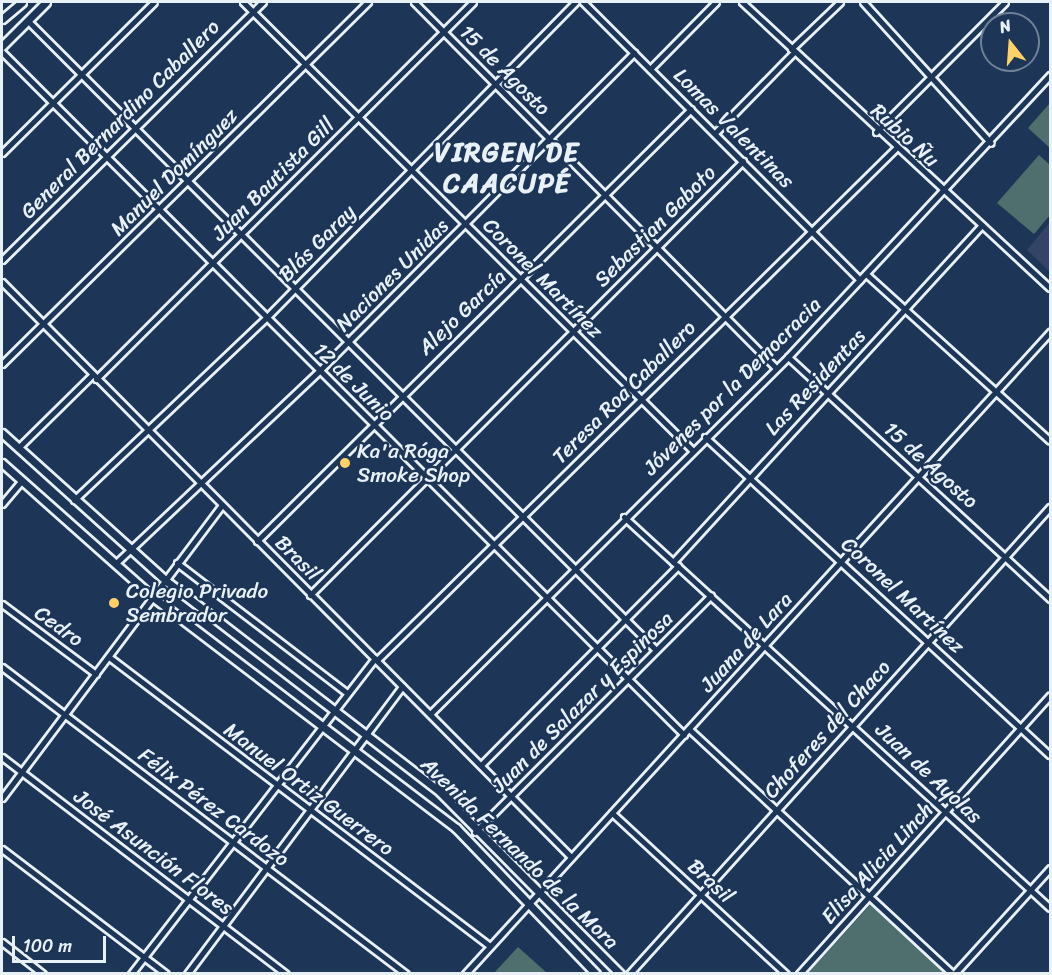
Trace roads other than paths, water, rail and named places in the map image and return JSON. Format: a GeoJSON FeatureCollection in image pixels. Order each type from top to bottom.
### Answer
{"type":"FeatureCollection","features":[{"type":"Feature","properties":{"kind":"main road"},"geometry":{"type":"LineString","coordinates":[[2,19],[22,2]]}},
{"type":"Feature","properties":{"kind":"main road"},"geometry":{"type":"LineString","coordinates":[[2,46],[46,2]]}},
{"type":"Feature","properties":{"kind":"main road","name":"Avenida Fernando de la Mora"},"geometry":{"type":"LineString","coordinates":[[2,433],[74,500],[165,579],[440,792],[475,832],[620,974]]}},
{"type":"Feature","properties":{"kind":"main road","name":"Avenida Fernando de la Mora"},"geometry":{"type":"LineString","coordinates":[[2,463],[154,598],[319,726],[456,828],[527,907],[596,974]]}},
{"type":"Feature","properties":{"kind":"street"},"geometry":{"type":"LineString","coordinates":[[2,153],[154,2]]}},
{"type":"Feature","properties":{"kind":"street","name":"Coronel Martínez"},"geometry":{"type":"LineString","coordinates":[[243,2],[692,450]]}},
{"type":"Feature","properties":{"kind":"street","name":"General Bernardino Caballero"},"geometry":{"type":"LineString","coordinates":[[2,260],[262,2]]}},
{"type":"Feature","properties":{"kind":"street","name":"Manuel Domínguez"},"geometry":{"type":"LineString","coordinates":[[2,364],[368,2]]}},
{"type":"Feature","properties":{"kind":"street","name":"15 de Agosto"},"geometry":{"type":"LineString","coordinates":[[414,2],[775,367]]}},
{"type":"Feature","properties":{"kind":"street","name":"Juan Bautista Gill"},"geometry":{"type":"LineString","coordinates":[[18,448],[213,264],[473,2]]}},
{"type":"Feature","properties":{"kind":"street","name":"Blás Garay"},"geometry":{"type":"LineString","coordinates":[[74,500],[150,433],[266,318],[497,86],[575,2]]}},
{"type":"Feature","properties":{"kind":"street","name":"Lomas Valentinas"},"geometry":{"type":"LineString","coordinates":[[583,2],[860,280]]}},
{"type":"Feature","properties":{"kind":"street"},"geometry":{"type":"LineString","coordinates":[[650,69],[716,2]]}},
{"type":"Feature","properties":{"kind":"street","name":"Rubio Ñu"},"geometry":{"type":"LineString","coordinates":[[742,2],[876,132],[1050,288]]}},
{"type":"Feature","properties":{"kind":"street"},"geometry":{"type":"LineString","coordinates":[[715,133],[840,2]]}},
{"type":"Feature","properties":{"kind":"street"},"geometry":{"type":"LineString","coordinates":[[863,2],[991,143]]}},
{"type":"Feature","properties":{"kind":"street"},"geometry":{"type":"LineString","coordinates":[[876,132],[1005,2]]}},
{"type":"Feature","properties":{"kind":"street","name":"12 de Junio"},"geometry":{"type":"LineString","coordinates":[[27,20],[400,396],[657,650]]}},
{"type":"Feature","properties":{"kind":"street","name":"12 de Junio"},"geometry":{"type":"LineString","coordinates":[[2,52],[684,735]]}},
{"type":"Feature","properties":{"kind":"street","name":"Naciones Unidas"},"geometry":{"type":"LineString","coordinates":[[116,564],[129,549],[348,343],[634,53]]}},
{"type":"Feature","properties":{"kind":"street","name":"Jóvenes por la Democracia"},"geometry":{"type":"LineString","coordinates":[[430,714],[624,517],[775,367],[788,357],[991,143],[1050,75]]}},
{"type":"Feature","properties":{"kind":"street","name":"Alejo García"},"geometry":{"type":"LineString","coordinates":[[257,540],[691,109]]}},
{"type":"Feature","properties":{"kind":"street","name":"Teresa Roa Caballero"},"geometry":{"type":"LineString","coordinates":[[131,974],[319,726],[376,659],[895,148]]}},
{"type":"Feature","properties":{"kind":"street","name":"Sebastian Gaboto"},"geometry":{"type":"LineString","coordinates":[[310,595],[743,161]]}},
{"type":"Feature","properties":{"kind":"street","name":"Las Residentas"},"geometry":{"type":"LineString","coordinates":[[481,765],[627,621],[751,477],[982,225]]}},
{"type":"Feature","properties":{"kind":"street"},"geometry":{"type":"LineString","coordinates":[[866,274],[1050,441]]}},
{"type":"Feature","properties":{"kind":"street","name":"Brasil"},"geometry":{"type":"LineString","coordinates":[[2,282],[41,324],[571,857]]}},
{"type":"Feature","properties":{"kind":"street","name":"Juana de Lara"},"geometry":{"type":"LineString","coordinates":[[465,974],[1050,332]]}},
{"type":"Feature","properties":{"kind":"street","name":"15 de Agosto"},"geometry":{"type":"LineString","coordinates":[[788,357],[1007,556],[1050,598]]}},
{"type":"Feature","properties":{"kind":"street","name":"Coronel Martínez"},"geometry":{"type":"LineString","coordinates":[[705,437],[930,641],[1050,755]]}},
{"type":"Feature","properties":{"kind":"street"},"geometry":{"type":"LineString","coordinates":[[2,504],[21,481]]}},
{"type":"Feature","properties":{"kind":"street"},"geometry":{"type":"LineString","coordinates":[[2,798],[222,506]]}},
{"type":"Feature","properties":{"kind":"street","name":"Choferes del Chaco"},"geometry":{"type":"LineString","coordinates":[[629,974],[1050,507]]}},
{"type":"Feature","properties":{"kind":"street","name":"Juan de Ayolas"},"geometry":{"type":"LineString","coordinates":[[624,517],[1050,908]]}},
{"type":"Feature","properties":{"kind":"street"},"geometry":{"type":"LineString","coordinates":[[177,563],[347,693]]}},
{"type":"Feature","properties":{"kind":"street","name":"Juan de Salazar y Espinosa"},"geometry":{"type":"LineString","coordinates":[[475,832],[513,798],[711,595]]}},
{"type":"Feature","properties":{"kind":"street","name":"Cedro"},"geometry":{"type":"LineString","coordinates":[[2,604],[96,674]]}},
{"type":"Feature","properties":{"kind":"street","name":"Manuel Ortiz Guerrero"},"geometry":{"type":"LineString","coordinates":[[109,657],[490,946]]}},
{"type":"Feature","properties":{"kind":"street","name":"Félix Pérez Cardozo"},"geometry":{"type":"LineString","coordinates":[[2,668],[406,974]]}},
{"type":"Feature","properties":{"kind":"street"},"geometry":{"type":"LineString","coordinates":[[187,974],[402,687]]}},
{"type":"Feature","properties":{"kind":"street","name":"Elisa Alicia Linch"},"geometry":{"type":"LineString","coordinates":[[799,974],[947,812],[1050,694]]}},
{"type":"Feature","properties":{"kind":"street"},"geometry":{"type":"LineString","coordinates":[[689,729],[953,974],[1050,867]]}},
{"type":"Feature","properties":{"kind":"street","name":"José Asunción Flores"},"geometry":{"type":"LineString","coordinates":[[2,758],[286,974]]}},
{"type":"Feature","properties":{"kind":"street","name":"Brasil"},"geometry":{"type":"LineString","coordinates":[[612,813],[786,974]]}},
{"type":"Feature","properties":{"kind":"street"},"geometry":{"type":"LineString","coordinates":[[2,849],[166,974]]}},
{"type":"Feature","properties":{"kind":"street"},"geometry":{"type":"LineString","coordinates":[[2,942],[43,974]]}},
{"type":"Feature","properties":{"kind":"place","name":"Ka'a Róga Smoke Shop"},"geometry":{"type":"Point","coordinates":[345,463]}},
{"type":"Feature","properties":{"kind":"place","name":"Colegio Privado Sembrador"},"geometry":{"type":"Point","coordinates":[114,603]}},
{"type":"Feature","properties":{"kind":"district","name":"VIRGEN DE CAACUPÉ"},"geometry":{"type":"Point","coordinates":[507,168]}}]}
